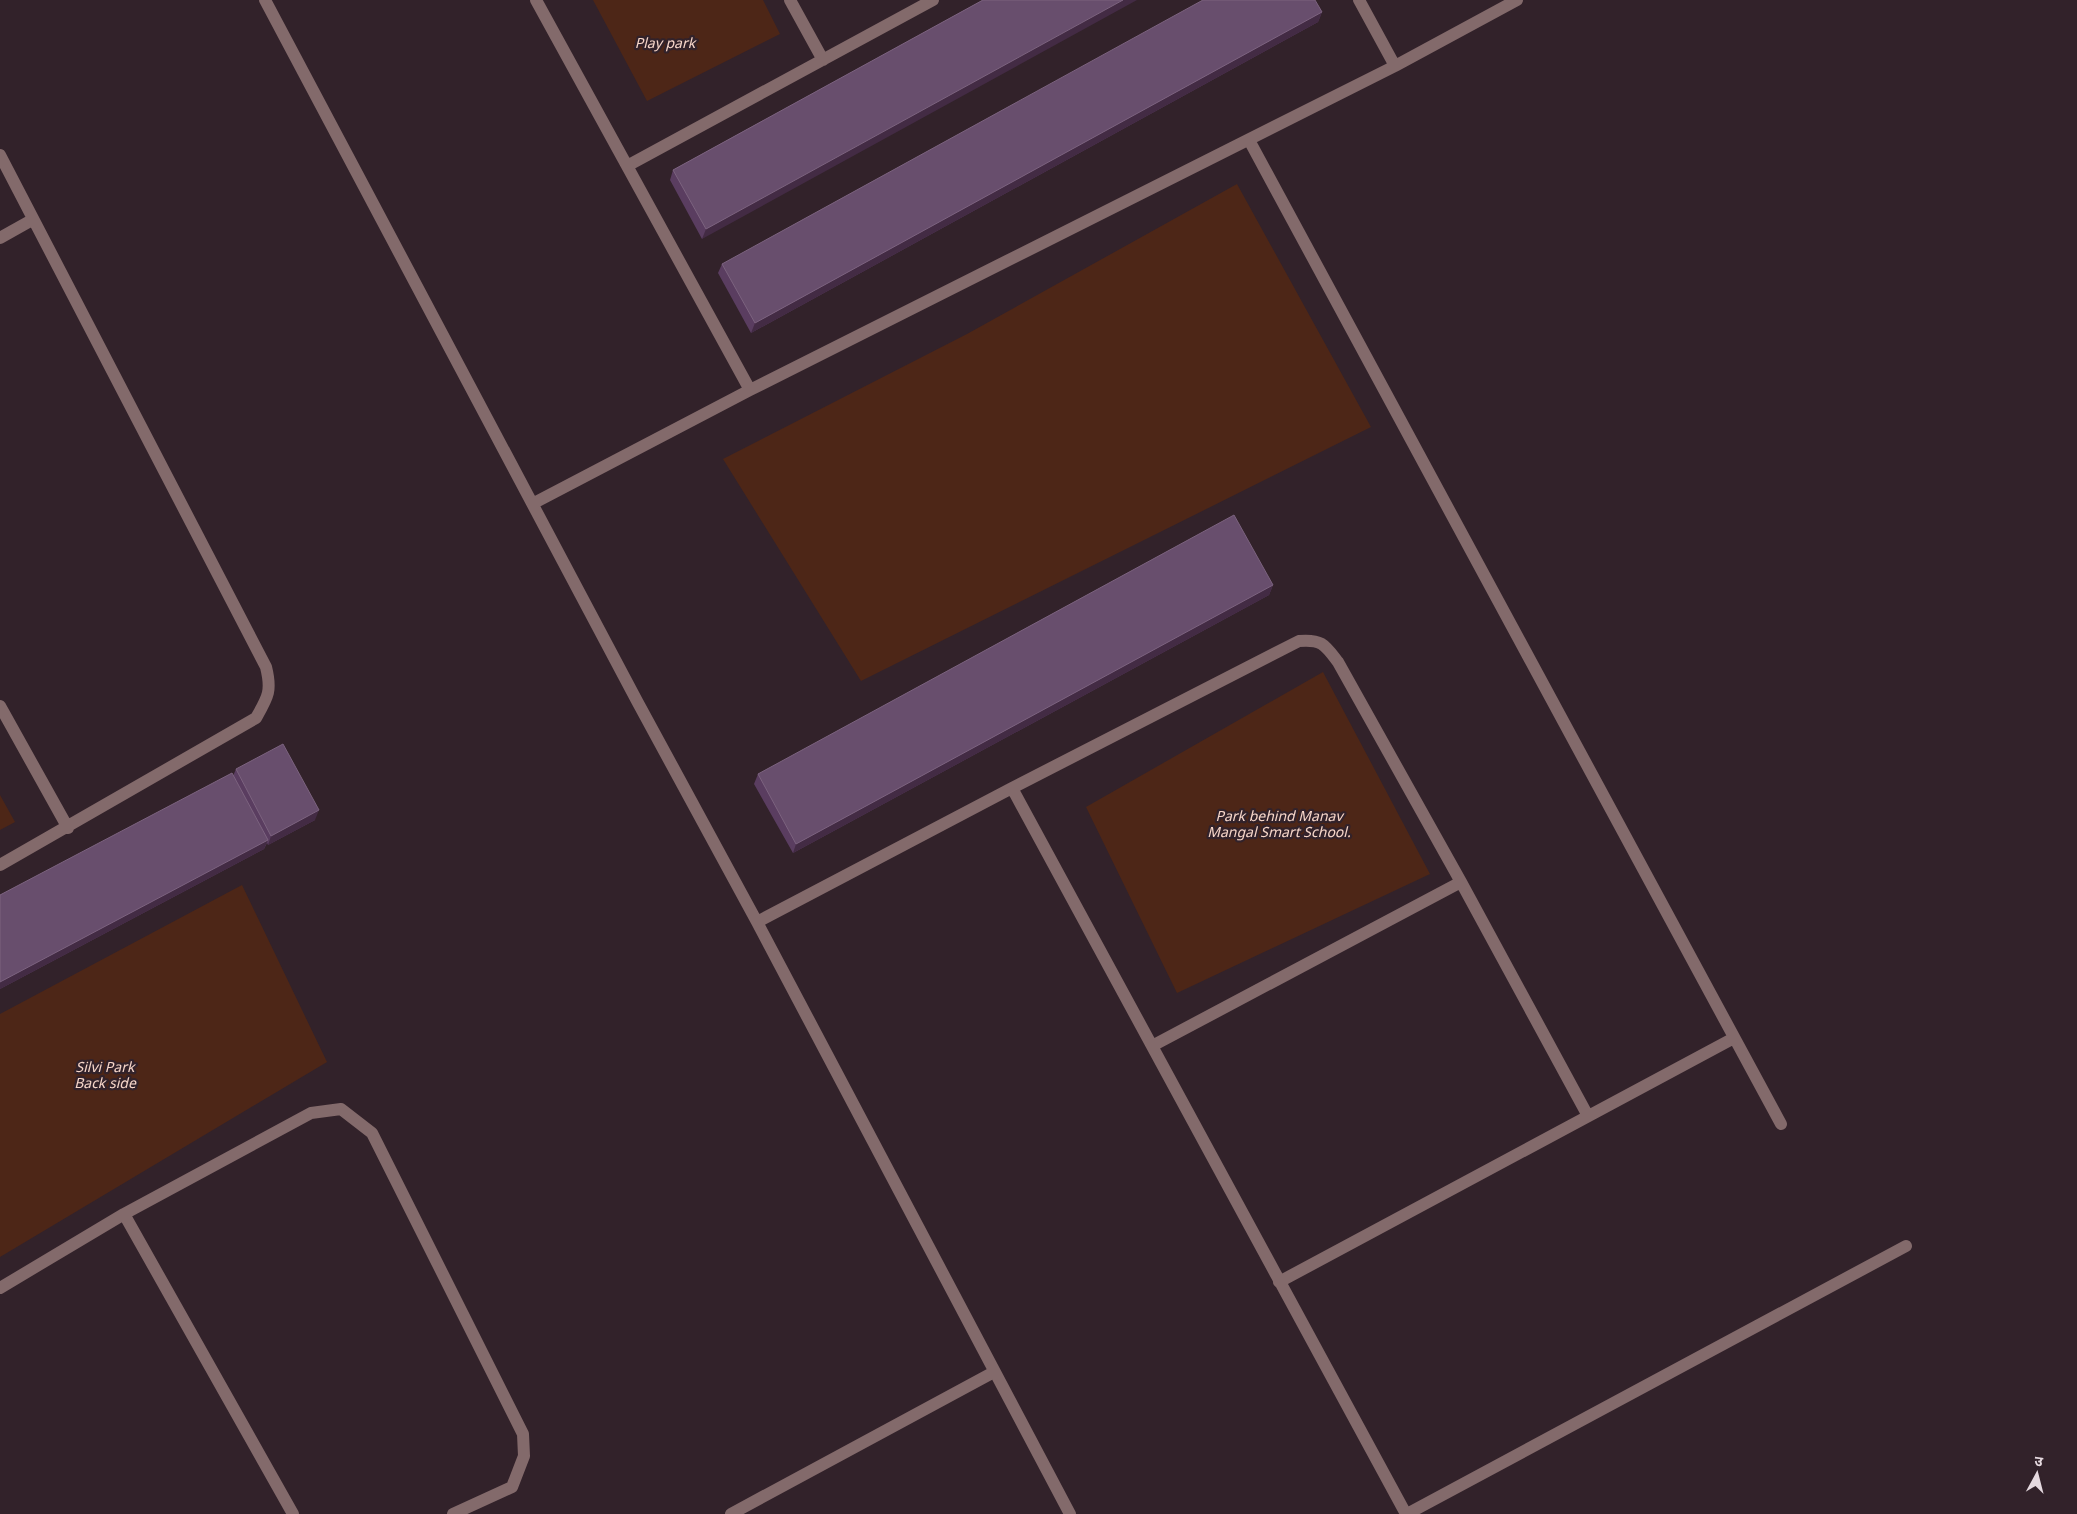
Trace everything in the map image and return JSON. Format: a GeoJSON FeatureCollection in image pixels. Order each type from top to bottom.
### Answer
{"type":"FeatureCollection","features":[{"type":"Feature","properties":{"kind":"street"},"geometry":{"type":"LineString","coordinates":[[265,0],[534,503],[637,701],[757,922],[1070,1514]]}},
{"type":"Feature","properties":{"kind":"street"},"geometry":{"type":"LineString","coordinates":[[536,0],[750,390]]}},
{"type":"Feature","properties":{"kind":"street"},"geometry":{"type":"LineString","coordinates":[[790,0],[823,60]]}},
{"type":"Feature","properties":{"kind":"street"},"geometry":{"type":"LineString","coordinates":[[627,166],[933,0]]}},
{"type":"Feature","properties":{"kind":"street"},"geometry":{"type":"LineString","coordinates":[[1359,0],[1395,66]]}},
{"type":"Feature","properties":{"kind":"street"},"geometry":{"type":"LineString","coordinates":[[534,503],[750,390],[1395,66],[1517,0]]}},
{"type":"Feature","properties":{"kind":"street"},"geometry":{"type":"LineString","coordinates":[[1249,140],[1780,1124]]}},
{"type":"Feature","properties":{"kind":"street"},"geometry":{"type":"LineString","coordinates":[[0,155],[32,220],[266,667],[270,686],[264,704],[256,718],[68,828],[0,865]]}},
{"type":"Feature","properties":{"kind":"street"},"geometry":{"type":"LineString","coordinates":[[0,238],[32,220]]}},
{"type":"Feature","properties":{"kind":"street"},"geometry":{"type":"LineString","coordinates":[[757,922],[1012,788],[1299,641],[1311,640],[1325,644],[1338,662],[1461,882],[1588,1116]]}},
{"type":"Feature","properties":{"kind":"street"},"geometry":{"type":"LineString","coordinates":[[0,706],[68,828]]}},
{"type":"Feature","properties":{"kind":"street"},"geometry":{"type":"LineString","coordinates":[[1012,788],[1279,1282],[1407,1514],[1906,1246]]}},
{"type":"Feature","properties":{"kind":"street"},"geometry":{"type":"LineString","coordinates":[[1152,1046],[1461,882]]}},
{"type":"Feature","properties":{"kind":"street"},"geometry":{"type":"LineString","coordinates":[[1279,1282],[1734,1038]]}},
{"type":"Feature","properties":{"kind":"street"},"geometry":{"type":"LineString","coordinates":[[0,1288],[124,1214],[311,1113],[341,1109],[372,1133],[523,1434],[524,1456],[512,1487],[453,1514]]}},
{"type":"Feature","properties":{"kind":"street"},"geometry":{"type":"LineString","coordinates":[[124,1214],[294,1514]]}},
{"type":"Feature","properties":{"kind":"street"},"geometry":{"type":"LineString","coordinates":[[735,1513],[994,1372]]}},
{"type":"Feature","properties":{"kind":"green space","name":"Play park"},"geometry":{"type":"Polygon","coordinates":[[[593,0],[763,0],[780,34],[647,101],[593,0]]]}},
{"type":"Feature","properties":{"kind":"green space"},"geometry":{"type":"Polygon","coordinates":[[[1237,184],[1371,427],[861,681],[723,459],[967,334],[1237,184]]]}},
{"type":"Feature","properties":{"kind":"green space","name":"Park behind Manav Mangal Smart School."},"geometry":{"type":"Polygon","coordinates":[[[1323,672],[1430,874],[1177,993],[1086,807],[1323,672]]]}},
{"type":"Feature","properties":{"kind":"green space"},"geometry":{"type":"Polygon","coordinates":[[[0,795],[15,822],[0,830],[0,795]]]}},
{"type":"Feature","properties":{"kind":"green space","name":"Silvi Park Back side"},"geometry":{"type":"Polygon","coordinates":[[[242,885],[327,1062],[0,1257],[0,1014],[242,885]]]}},
{"type":"Feature","properties":{"kind":"building"},"geometry":{"type":"Polygon","coordinates":[[[983,0],[1123,0],[706,229],[673,170],[983,0]]]}},
{"type":"Feature","properties":{"kind":"building"},"geometry":{"type":"Polygon","coordinates":[[[1203,0],[1315,0],[1322,12],[755,323],[722,264],[1203,0]]]}},
{"type":"Feature","properties":{"kind":"building"},"geometry":{"type":"Polygon","coordinates":[[[1234,515],[1273,585],[796,844],[758,774],[1234,515]]]}},
{"type":"Feature","properties":{"kind":"building"},"geometry":{"type":"Polygon","coordinates":[[[283,744],[319,810],[271,836],[236,769],[283,744]]]}},
{"type":"Feature","properties":{"kind":"building"},"geometry":{"type":"Polygon","coordinates":[[[232,773],[268,840],[0,982],[0,895],[232,773]]]}}]}
